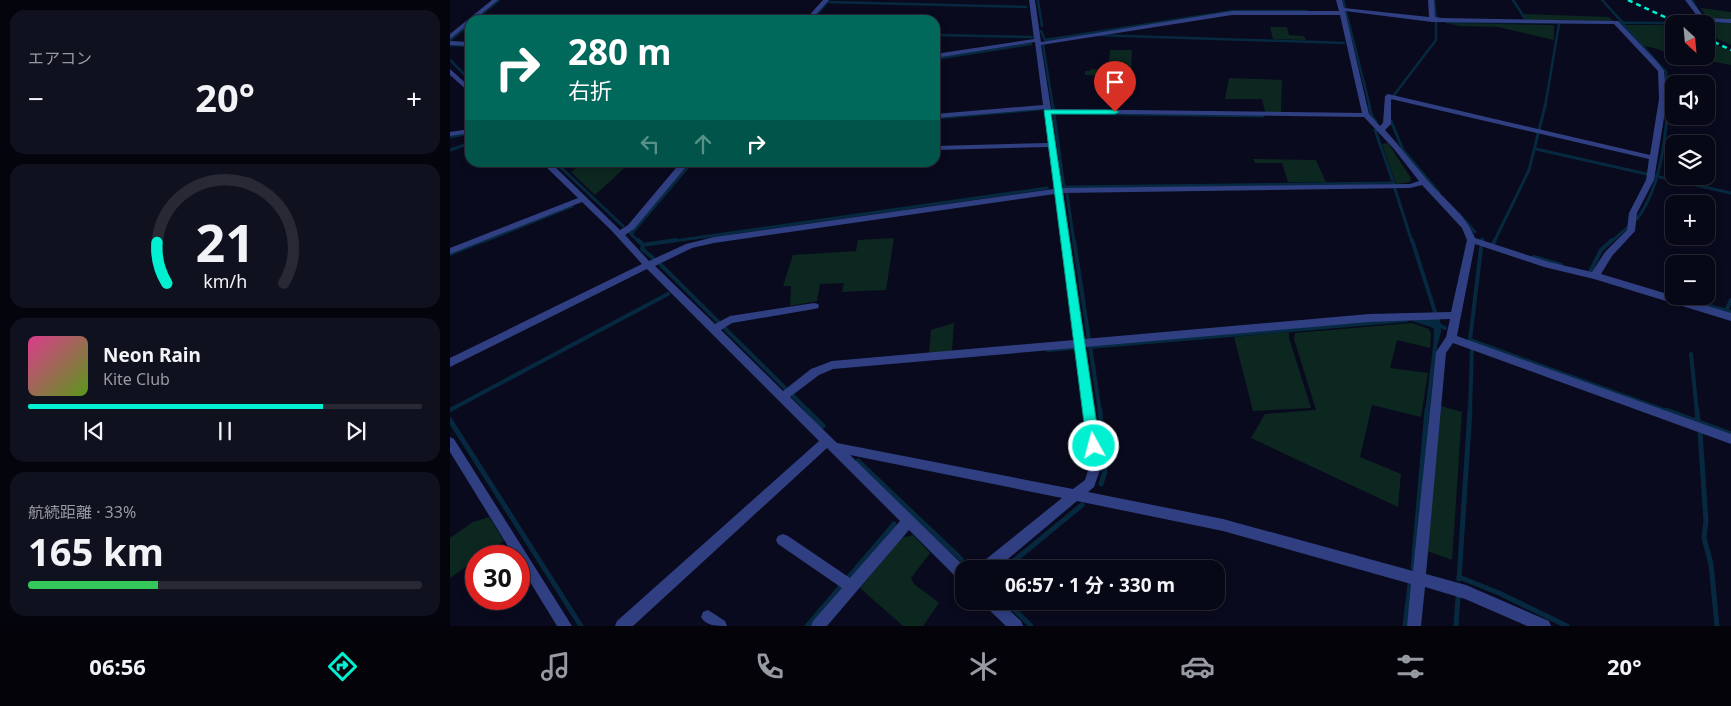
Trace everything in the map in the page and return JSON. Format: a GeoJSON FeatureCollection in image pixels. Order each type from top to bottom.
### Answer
{"type":"FeatureCollection","features":[{"type":"Feature","properties":{"kind":"street"},"geometry":{"type":"LineString","coordinates":[[476,15],[495,0]]}},
{"type":"Feature","properties":{"kind":"street"},"geometry":{"type":"LineString","coordinates":[[812,15],[826,0]]}},
{"type":"Feature","properties":{"kind":"street"},"geometry":{"type":"LineString","coordinates":[[997,560],[1090,483],[1096,464],[1086,342],[1058,191],[1050,110],[1037,42],[1032,0]]}},
{"type":"Feature","properties":{"kind":"street"},"geometry":{"type":"LineString","coordinates":[[1339,0],[1366,114],[1381,129],[1424,182],[1466,226],[1478,243],[1547,265],[1595,276],[1731,317]]}},
{"type":"Feature","properties":{"kind":"street"},"geometry":{"type":"LineString","coordinates":[[1431,0],[1432,20]]}},
{"type":"Feature","properties":{"kind":"street"},"geometry":{"type":"LineString","coordinates":[[1688,0],[1703,20],[1731,21]]}},
{"type":"Feature","properties":{"kind":"street"},"geometry":{"type":"LineString","coordinates":[[940,55],[1232,13],[1343,11],[1432,20],[1618,24],[1661,71],[1663,99],[1651,175],[1633,213],[1632,231],[1608,254],[1595,276]]}},
{"type":"Feature","properties":{"kind":"street"},"geometry":{"type":"LineString","coordinates":[[450,36],[465,24]]}},
{"type":"Feature","properties":{"kind":"street"},"geometry":{"type":"LineString","coordinates":[[450,43],[465,44]]}},
{"type":"Feature","properties":{"kind":"street"},"geometry":{"type":"LineString","coordinates":[[450,70],[465,86]]}},
{"type":"Feature","properties":{"kind":"street"},"geometry":{"type":"LineString","coordinates":[[1381,129],[1387,124],[1386,99],[1393,97],[1654,158]]}},
{"type":"Feature","properties":{"kind":"street"},"geometry":{"type":"LineString","coordinates":[[940,116],[1050,110],[1366,114]]}},
{"type":"Feature","properties":{"kind":"street"},"geometry":{"type":"LineString","coordinates":[[450,134],[465,132]]}},
{"type":"Feature","properties":{"kind":"street"},"geometry":{"type":"LineString","coordinates":[[940,148],[1052,145]]}},
{"type":"Feature","properties":{"kind":"street"},"geometry":{"type":"LineString","coordinates":[[550,167],[955,566]]}},
{"type":"Feature","properties":{"kind":"street"},"geometry":{"type":"LineString","coordinates":[[619,234],[631,228],[682,167]]}},
{"type":"Feature","properties":{"kind":"street"},"geometry":{"type":"LineString","coordinates":[[450,363],[648,265],[689,246],[714,240],[1058,191],[1410,186],[1424,182]]}},
{"type":"Feature","properties":{"kind":"street"},"geometry":{"type":"LineString","coordinates":[[450,251],[583,199]]}},
{"type":"Feature","properties":{"kind":"street"},"geometry":{"type":"LineString","coordinates":[[1414,626],[1441,352],[1451,338],[1478,243]]}},
{"type":"Feature","properties":{"kind":"street"},"geometry":{"type":"LineString","coordinates":[[714,330],[730,320],[814,306]]}},
{"type":"Feature","properties":{"kind":"street"},"geometry":{"type":"LineString","coordinates":[[783,397],[814,372],[832,365],[1086,342],[1435,314],[1456,315]]}},
{"type":"Feature","properties":{"kind":"street"},"geometry":{"type":"LineString","coordinates":[[1451,338],[1731,438]]}},
{"type":"Feature","properties":{"kind":"street"},"geometry":{"type":"LineString","coordinates":[[450,442],[565,626]]}},
{"type":"Feature","properties":{"kind":"street"},"geometry":{"type":"LineString","coordinates":[[830,444],[1223,525],[1466,592],[1544,626]]}},
{"type":"Feature","properties":{"kind":"street"},"geometry":{"type":"LineString","coordinates":[[622,626],[830,444]]}},
{"type":"Feature","properties":{"kind":"street"},"geometry":{"type":"LineString","coordinates":[[818,626],[908,521]]}},
{"type":"Feature","properties":{"kind":"street"},"geometry":{"type":"LineString","coordinates":[[783,540],[852,587]]}},
{"type":"Feature","properties":{"kind":"street"},"geometry":{"type":"LineString","coordinates":[[999,610],[1016,626]]}},
{"type":"Feature","properties":{"kind":"street"},"geometry":{"type":"LineString","coordinates":[[708,617],[720,626]]}},
{"type":"Feature","properties":{"kind":"green space"},"geometry":{"type":"Polygon","coordinates":[[[1700,8],[1731,12],[1731,20],[1715,20],[1715,15],[1705,15],[1700,8]]]}},
{"type":"Feature","properties":{"kind":"green space"},"geometry":{"type":"Polygon","coordinates":[[[1523,14],[1609,17],[1613,21],[1527,20],[1523,14]]]}},
{"type":"Feature","properties":{"kind":"green space"},"geometry":{"type":"Polygon","coordinates":[[[1447,23],[1552,25],[1554,26],[1554,40],[1498,27],[1459,26],[1447,23]]]}},
{"type":"Feature","properties":{"kind":"green space"},"geometry":{"type":"Polygon","coordinates":[[[1715,23],[1731,23],[1731,45],[1715,38],[1715,23]]]}},
{"type":"Feature","properties":{"kind":"green space"},"geometry":{"type":"Polygon","coordinates":[[[1625,25],[1665,25],[1665,52],[1643,46],[1625,25]]]}},
{"type":"Feature","properties":{"kind":"green space"},"geometry":{"type":"Polygon","coordinates":[[[1270,27],[1287,27],[1289,35],[1304,36],[1306,40],[1273,39],[1270,27]]]}},
{"type":"Feature","properties":{"kind":"green space"},"geometry":{"type":"Polygon","coordinates":[[[1715,44],[1731,51],[1731,65],[1715,62],[1715,44]]]}},
{"type":"Feature","properties":{"kind":"green space"},"geometry":{"type":"Polygon","coordinates":[[[1110,50],[1132,50],[1131,76],[1085,75],[1085,71],[1090,71],[1091,69],[1108,70],[1110,50]]]}},
{"type":"Feature","properties":{"kind":"green space"},"geometry":{"type":"Polygon","coordinates":[[[1229,78],[1282,80],[1281,112],[1265,112],[1262,99],[1225,99],[1229,78]]]}},
{"type":"Feature","properties":{"kind":"green space"},"geometry":{"type":"Polygon","coordinates":[[[1388,143],[1411,178],[1410,182],[1396,184],[1382,144],[1388,143]]]}},
{"type":"Feature","properties":{"kind":"green space"},"geometry":{"type":"Polygon","coordinates":[[[1253,159],[1316,160],[1326,182],[1288,182],[1282,163],[1255,163],[1253,159]]]}},
{"type":"Feature","properties":{"kind":"green space"},"geometry":{"type":"Polygon","coordinates":[[[577,167],[626,167],[595,195],[571,172],[577,167]]]}},
{"type":"Feature","properties":{"kind":"green space"},"geometry":{"type":"Polygon","coordinates":[[[894,238],[886,290],[842,292],[844,283],[820,284],[817,301],[790,306],[791,286],[783,286],[793,255],[856,251],[858,240],[894,238]]]}},
{"type":"Feature","properties":{"kind":"green space"},"geometry":{"type":"Polygon","coordinates":[[[954,323],[952,351],[929,354],[931,330],[954,323]]]}},
{"type":"Feature","properties":{"kind":"green space"},"geometry":{"type":"Polygon","coordinates":[[[1412,323],[1429,329],[1431,334],[1430,348],[1397,340],[1390,368],[1428,373],[1421,417],[1372,405],[1360,457],[1401,474],[1398,507],[1251,438],[1265,414],[1316,410],[1294,339],[1295,333],[1412,323]]]}},
{"type":"Feature","properties":{"kind":"green space"},"geometry":{"type":"Polygon","coordinates":[[[1289,332],[1289,338],[1311,408],[1253,411],[1234,337],[1289,332]]]}},
{"type":"Feature","properties":{"kind":"green space"},"geometry":{"type":"Polygon","coordinates":[[[1441,406],[1462,412],[1452,560],[1427,551],[1441,406]]]}},
{"type":"Feature","properties":{"kind":"green space"},"geometry":{"type":"Polygon","coordinates":[[[489,517],[504,541],[498,545],[465,545],[465,568],[450,578],[450,538],[473,522],[489,517]]]}},
{"type":"Feature","properties":{"kind":"green space"},"geometry":{"type":"Polygon","coordinates":[[[913,535],[930,553],[911,578],[914,584],[939,603],[923,626],[903,626],[860,588],[901,538],[913,535]]]}},
{"type":"Feature","properties":{"kind":"water"},"geometry":{"type":"Polygon","coordinates":[[[1411,318],[1440,318],[1441,332],[1436,351],[1433,350],[1434,328],[1412,321],[1411,318]]]}},
{"type":"Feature","properties":{"kind":"waterway"},"geometry":{"type":"LineString","coordinates":[[480,15],[499,0]]}},
{"type":"Feature","properties":{"kind":"waterway"},"geometry":{"type":"LineString","coordinates":[[1343,0],[1370,107]]}},
{"type":"Feature","properties":{"kind":"waterway"},"geometry":{"type":"LineString","coordinates":[[1434,0],[1436,18]]}},
{"type":"Feature","properties":{"kind":"waterway"},"geometry":{"type":"LineString","coordinates":[[1513,0],[1526,20]]}},
{"type":"Feature","properties":{"kind":"waterway"},"geometry":{"type":"LineString","coordinates":[[1602,0],[1623,23]]}},
{"type":"Feature","properties":{"kind":"waterway"},"geometry":{"type":"LineString","coordinates":[[1692,0],[1697,9]]}},
{"type":"Feature","properties":{"kind":"waterway"},"geometry":{"type":"LineString","coordinates":[[1038,1],[1042,26]]}},
{"type":"Feature","properties":{"kind":"waterway"},"geometry":{"type":"LineString","coordinates":[[816,15],[827,2]]}},
{"type":"Feature","properties":{"kind":"waterway"},"geometry":{"type":"LineString","coordinates":[[827,2],[1026,7]]}},
{"type":"Feature","properties":{"kind":"waterway"},"geometry":{"type":"LineString","coordinates":[[1041,31],[1045,40],[1233,11],[1307,11]]}},
{"type":"Feature","properties":{"kind":"waterway"},"geometry":{"type":"LineString","coordinates":[[1391,99],[1436,40],[1436,21]]}},
{"type":"Feature","properties":{"kind":"waterway"},"geometry":{"type":"LineString","coordinates":[[1447,22],[1623,23]]}},
{"type":"Feature","properties":{"kind":"waterway"},"geometry":{"type":"LineString","coordinates":[[1715,22],[1731,22]]}},
{"type":"Feature","properties":{"kind":"waterway"},"geometry":{"type":"LineString","coordinates":[[1623,23],[1665,23]]}},
{"type":"Feature","properties":{"kind":"waterway"},"geometry":{"type":"LineString","coordinates":[[1545,107],[1559,24]]}},
{"type":"Feature","properties":{"kind":"waterway"},"geometry":{"type":"LineString","coordinates":[[1623,24],[1666,72],[1666,75]]}},
{"type":"Feature","properties":{"kind":"waterway"},"geometry":{"type":"LineString","coordinates":[[450,40],[465,28]]}},
{"type":"Feature","properties":{"kind":"waterway"},"geometry":{"type":"LineString","coordinates":[[940,35],[1032,37]]}},
{"type":"Feature","properties":{"kind":"waterway"},"geometry":{"type":"LineString","coordinates":[[1095,35],[1344,43]]}},
{"type":"Feature","properties":{"kind":"waterway"},"geometry":{"type":"LineString","coordinates":[[940,58],[1031,44]]}},
{"type":"Feature","properties":{"kind":"waterway"},"geometry":{"type":"LineString","coordinates":[[450,45],[465,46]]}},
{"type":"Feature","properties":{"kind":"waterway"},"geometry":{"type":"LineString","coordinates":[[1043,45],[1053,107]]}},
{"type":"Feature","properties":{"kind":"waterway"},"geometry":{"type":"LineString","coordinates":[[450,60],[465,75]]}},
{"type":"Feature","properties":{"kind":"waterway"},"geometry":{"type":"LineString","coordinates":[[1053,106],[1064,187],[1067,188]]}},
{"type":"Feature","properties":{"kind":"waterway"},"geometry":{"type":"LineString","coordinates":[[1369,106],[1372,117],[1376,122]]}},
{"type":"Feature","properties":{"kind":"waterway"},"geometry":{"type":"LineString","coordinates":[[1494,242],[1529,170],[1545,106]]}},
{"type":"Feature","properties":{"kind":"waterway"},"geometry":{"type":"LineString","coordinates":[[940,118],[1041,109]]}},
{"type":"Feature","properties":{"kind":"waterway"},"geometry":{"type":"LineString","coordinates":[[1054,113],[1263,116]]}},
{"type":"Feature","properties":{"kind":"waterway"},"geometry":{"type":"LineString","coordinates":[[1391,121],[1403,150],[1439,193]]}},
{"type":"Feature","properties":{"kind":"waterway"},"geometry":{"type":"LineString","coordinates":[[1657,176],[1666,125]]}},
{"type":"Feature","properties":{"kind":"waterway"},"geometry":{"type":"LineString","coordinates":[[1375,130],[1394,184]]}},
{"type":"Feature","properties":{"kind":"waterway"},"geometry":{"type":"LineString","coordinates":[[450,137],[465,134]]}},
{"type":"Feature","properties":{"kind":"waterway"},"geometry":{"type":"LineString","coordinates":[[450,150],[465,145]]}},
{"type":"Feature","properties":{"kind":"waterway"},"geometry":{"type":"LineString","coordinates":[[1536,149],[1657,176]]}},
{"type":"Feature","properties":{"kind":"waterway"},"geometry":{"type":"LineString","coordinates":[[560,167],[623,226]]}},
{"type":"Feature","properties":{"kind":"waterway"},"geometry":{"type":"LineString","coordinates":[[631,234],[688,167]]}},
{"type":"Feature","properties":{"kind":"waterway"},"geometry":{"type":"LineString","coordinates":[[1637,219],[1645,207],[1657,176]]}},
{"type":"Feature","properties":{"kind":"waterway"},"geometry":{"type":"LineString","coordinates":[[1657,176],[1731,193]]}},
{"type":"Feature","properties":{"kind":"waterway"},"geometry":{"type":"LineString","coordinates":[[1066,187],[1393,183]]}},
{"type":"Feature","properties":{"kind":"waterway"},"geometry":{"type":"LineString","coordinates":[[667,242],[1047,188]]}},
{"type":"Feature","properties":{"kind":"waterway"},"geometry":{"type":"LineString","coordinates":[[1395,189],[1412,242]]}},
{"type":"Feature","properties":{"kind":"waterway"},"geometry":{"type":"LineString","coordinates":[[1067,194],[1074,242]]}},
{"type":"Feature","properties":{"kind":"waterway"},"geometry":{"type":"LineString","coordinates":[[482,242],[572,206]]}},
{"type":"Feature","properties":{"kind":"waterway"},"geometry":{"type":"LineString","coordinates":[[1459,214],[1475,232]]}},
{"type":"Feature","properties":{"kind":"waterway"},"geometry":{"type":"LineString","coordinates":[[1611,242],[1629,226]]}},
{"type":"Feature","properties":{"kind":"waterway"},"geometry":{"type":"LineString","coordinates":[[631,234],[639,242]]}},
{"type":"Feature","properties":{"kind":"waterway"},"geometry":{"type":"LineString","coordinates":[[450,254],[485,240]]}},
{"type":"Feature","properties":{"kind":"waterway"},"geometry":{"type":"LineString","coordinates":[[638,240],[643,245]]}},
{"type":"Feature","properties":{"kind":"waterway"},"geometry":{"type":"LineString","coordinates":[[643,245],[676,240]]}},
{"type":"Feature","properties":{"kind":"waterway"},"geometry":{"type":"LineString","coordinates":[[1074,240],[1090,347]]}},
{"type":"Feature","properties":{"kind":"waterway"},"geometry":{"type":"LineString","coordinates":[[1412,240],[1436,315]]}},
{"type":"Feature","properties":{"kind":"waterway"},"geometry":{"type":"LineString","coordinates":[[1482,240],[1470,340],[1669,412]]}},
{"type":"Feature","properties":{"kind":"waterway"},"geometry":{"type":"LineString","coordinates":[[1590,272],[1601,250],[1612,240]]}},
{"type":"Feature","properties":{"kind":"waterway"},"geometry":{"type":"LineString","coordinates":[[643,245],[642,249],[653,258]]}},
{"type":"Feature","properties":{"kind":"waterway"},"geometry":{"type":"LineString","coordinates":[[1534,257],[1561,265]]}},
{"type":"Feature","properties":{"kind":"waterway"},"geometry":{"type":"LineString","coordinates":[[659,263],[786,389]]}},
{"type":"Feature","properties":{"kind":"waterway"},"geometry":{"type":"LineString","coordinates":[[450,410],[668,294]]}},
{"type":"Feature","properties":{"kind":"waterway"},"geometry":{"type":"LineString","coordinates":[[1726,311],[1731,300]]}},
{"type":"Feature","properties":{"kind":"waterway"},"geometry":{"type":"LineString","coordinates":[[1706,305],[1726,311]]}},
{"type":"Feature","properties":{"kind":"waterway"},"geometry":{"type":"LineString","coordinates":[[1726,311],[1731,312]]}},
{"type":"Feature","properties":{"kind":"waterway"},"geometry":{"type":"LineString","coordinates":[[1090,347],[1407,320]]}},
{"type":"Feature","properties":{"kind":"waterway"},"geometry":{"type":"LineString","coordinates":[[1436,324],[1445,328]]}},
{"type":"Feature","properties":{"kind":"waterway"},"geometry":{"type":"LineString","coordinates":[[1090,347],[1100,412]]}},
{"type":"Feature","properties":{"kind":"waterway"},"geometry":{"type":"LineString","coordinates":[[1427,412],[1435,347]]}},
{"type":"Feature","properties":{"kind":"waterway"},"geometry":{"type":"LineString","coordinates":[[1470,412],[1472,347]]}},
{"type":"Feature","properties":{"kind":"waterway"},"geometry":{"type":"LineString","coordinates":[[1048,350],[1073,348]]}},
{"type":"Feature","properties":{"kind":"waterway"},"geometry":{"type":"LineString","coordinates":[[1691,354],[1697,412]]}},
{"type":"Feature","properties":{"kind":"waterway"},"geometry":{"type":"LineString","coordinates":[[793,396],[823,426]]}},
{"type":"Feature","properties":{"kind":"waterway"},"geometry":{"type":"LineString","coordinates":[[1100,410],[1105,472],[1101,484]]}},
{"type":"Feature","properties":{"kind":"waterway"},"geometry":{"type":"LineString","coordinates":[[1413,568],[1427,410]]}},
{"type":"Feature","properties":{"kind":"waterway"},"geometry":{"type":"LineString","coordinates":[[1459,577],[1470,410]]}},
{"type":"Feature","properties":{"kind":"waterway"},"geometry":{"type":"LineString","coordinates":[[1666,410],[1698,422]]}},
{"type":"Feature","properties":{"kind":"waterway"},"geometry":{"type":"LineString","coordinates":[[1697,410],[1698,422]]}},
{"type":"Feature","properties":{"kind":"waterway"},"geometry":{"type":"LineString","coordinates":[[450,420],[581,626]]}},
{"type":"Feature","properties":{"kind":"waterway"},"geometry":{"type":"LineString","coordinates":[[1698,422],[1731,434]]}},
{"type":"Feature","properties":{"kind":"waterway"},"geometry":{"type":"LineString","coordinates":[[1700,432],[1706,521],[1704,538],[1711,564],[1717,626]]}},
{"type":"Feature","properties":{"kind":"waterway"},"geometry":{"type":"LineString","coordinates":[[858,461],[961,559]]}},
{"type":"Feature","properties":{"kind":"waterway"},"geometry":{"type":"LineString","coordinates":[[1015,560],[1082,505]]}},
{"type":"Feature","properties":{"kind":"waterway"},"geometry":{"type":"LineString","coordinates":[[807,626],[894,524]]}},
{"type":"Feature","properties":{"kind":"waterway"},"geometry":{"type":"LineString","coordinates":[[1459,577],[1499,593],[1567,626]]}},
{"type":"Feature","properties":{"kind":"waterway"},"geometry":{"type":"LineString","coordinates":[[1405,626],[1410,584]]}},
{"type":"Feature","properties":{"kind":"waterway"},"geometry":{"type":"LineString","coordinates":[[1456,626],[1458,597]]}},
{"type":"Feature","properties":{"kind":"waterway"},"geometry":{"type":"LineString","coordinates":[[1015,610],[1031,626]]}},
{"type":"Feature","properties":{"kind":"railway"},"geometry":{"type":"LineString","coordinates":[[1628,0],[1665,17]]}},
{"type":"Feature","properties":{"kind":"railway"},"geometry":{"type":"LineString","coordinates":[[1715,42],[1731,50]]}},
{"type":"Feature","properties":{"kind":"route"},"geometry":{"type":"LineString","coordinates":[[1094,446],[1047,111],[1115,112]]}}]}
